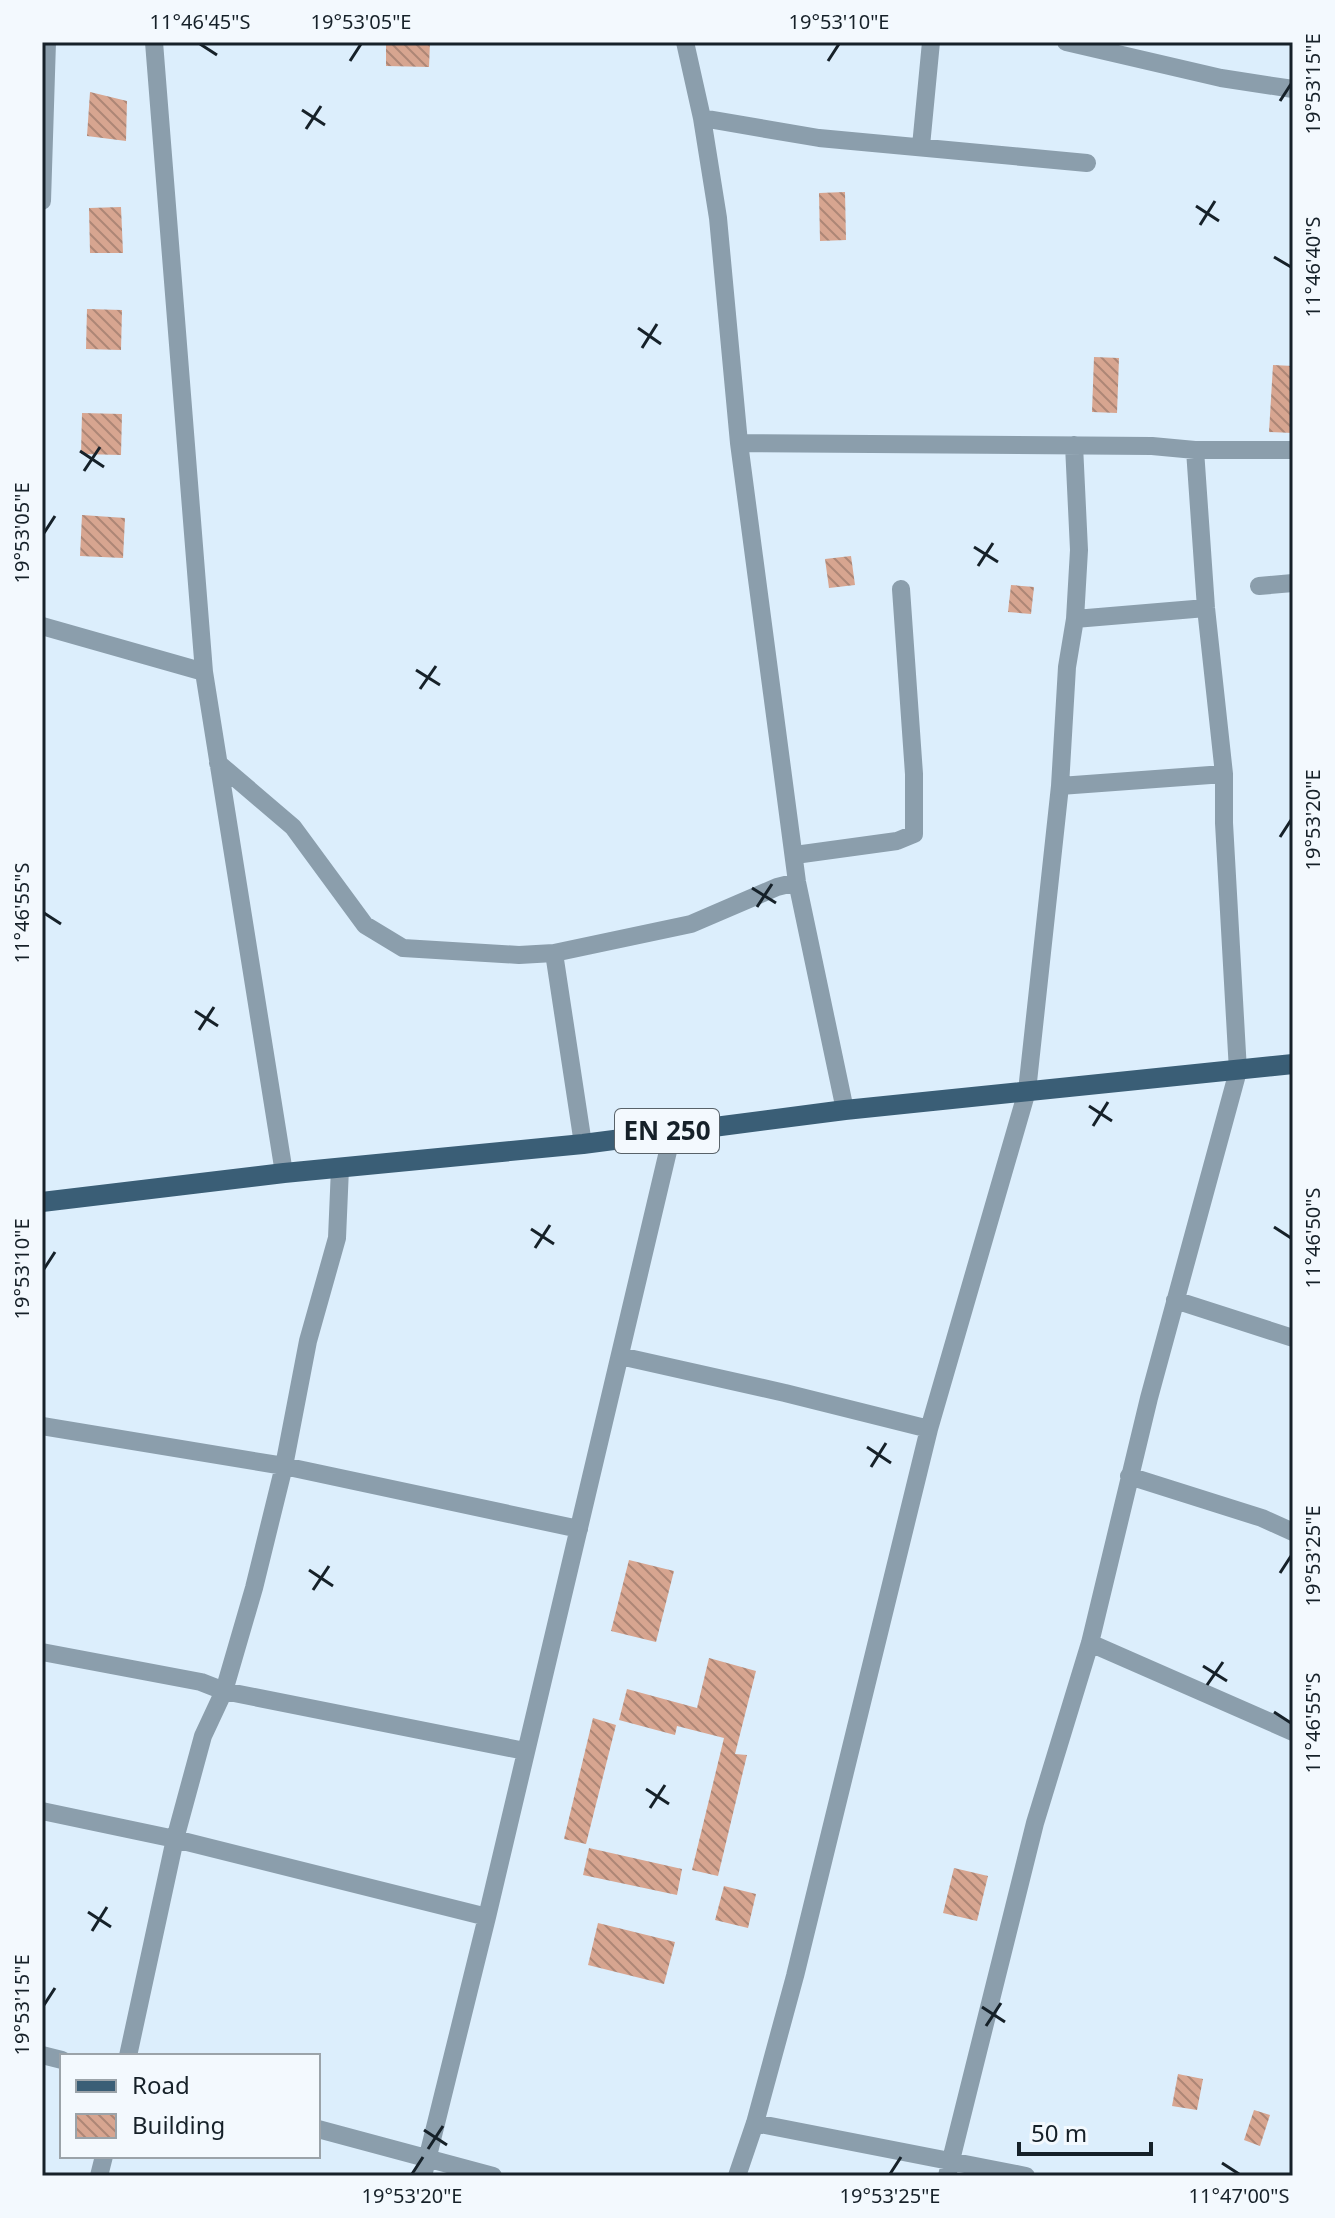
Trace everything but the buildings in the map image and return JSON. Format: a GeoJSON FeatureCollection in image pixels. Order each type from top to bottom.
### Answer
{"type":"FeatureCollection","features":[{"type":"Feature","properties":{"kind":"main road","name":"EN 250"},"geometry":{"type":"LineString","coordinates":[[42,1202],[284,1173],[583,1144],[845,1110],[1293,1064]]}},
{"type":"Feature","properties":{"kind":"street"},"geometry":{"type":"LineString","coordinates":[[42,201],[47,42]]}},
{"type":"Feature","properties":{"kind":"street"},"geometry":{"type":"LineString","coordinates":[[154,42],[204,672],[284,1173]]}},
{"type":"Feature","properties":{"kind":"street"},"geometry":{"type":"LineString","coordinates":[[685,42],[702,118],[718,218],[739,443],[797,882],[845,1110]]}},
{"type":"Feature","properties":{"kind":"street"},"geometry":{"type":"LineString","coordinates":[[921,146],[931,42]]}},
{"type":"Feature","properties":{"kind":"street"},"geometry":{"type":"LineString","coordinates":[[1066,42],[1221,78],[1293,89]]}},
{"type":"Feature","properties":{"kind":"street"},"geometry":{"type":"LineString","coordinates":[[702,118],[819,138],[1087,163]]}},
{"type":"Feature","properties":{"kind":"street"},"geometry":{"type":"LineString","coordinates":[[739,443],[1293,450]]}},
{"type":"Feature","properties":{"kind":"street"},"geometry":{"type":"LineString","coordinates":[[737,2176],[755,2123],[851,1753],[929,1429],[1027,1091],[1060,786],[1067,667],[1075,619],[1079,550],[1074,445]]}},
{"type":"Feature","properties":{"kind":"street"},"geometry":{"type":"LineString","coordinates":[[949,2169],[1035,1823],[1090,1643],[1129,1476],[1238,1071],[1224,774],[1206,608],[1195,450]]}},
{"type":"Feature","properties":{"kind":"street"},"geometry":{"type":"LineString","coordinates":[[1259,586],[1293,583]]}},
{"type":"Feature","properties":{"kind":"street"},"geometry":{"type":"LineString","coordinates":[[795,855],[897,841],[914,834],[914,774],[901,589]]}},
{"type":"Feature","properties":{"kind":"street"},"geometry":{"type":"LineString","coordinates":[[1075,619],[1206,608]]}},
{"type":"Feature","properties":{"kind":"street"},"geometry":{"type":"LineString","coordinates":[[42,626],[204,672]]}},
{"type":"Feature","properties":{"kind":"street"},"geometry":{"type":"LineString","coordinates":[[218,763],[293,827],[365,925],[403,948],[519,955],[554,953],[691,924],[777,887],[797,882]]}},
{"type":"Feature","properties":{"kind":"street"},"geometry":{"type":"LineString","coordinates":[[1060,786],[1224,774]]}},
{"type":"Feature","properties":{"kind":"street"},"geometry":{"type":"LineString","coordinates":[[554,953],[583,1144]]}},
{"type":"Feature","properties":{"kind":"street"},"geometry":{"type":"LineString","coordinates":[[423,2176],[673,1130]]}},
{"type":"Feature","properties":{"kind":"street"},"geometry":{"type":"LineString","coordinates":[[128,2054],[175,1839],[203,1736],[224,1691],[254,1588],[284,1466],[308,1341],[337,1238],[340,1168]]}},
{"type":"Feature","properties":{"kind":"street"},"geometry":{"type":"LineString","coordinates":[[1175,1300],[1293,1338]]}},
{"type":"Feature","properties":{"kind":"street"},"geometry":{"type":"LineString","coordinates":[[620,1356],[929,1429]]}},
{"type":"Feature","properties":{"kind":"street"},"geometry":{"type":"LineString","coordinates":[[42,1426],[284,1466],[579,1529]]}},
{"type":"Feature","properties":{"kind":"street"},"geometry":{"type":"LineString","coordinates":[[1129,1476],[1262,1518],[1293,1532]]}},
{"type":"Feature","properties":{"kind":"street"},"geometry":{"type":"LineString","coordinates":[[1090,1643],[1293,1732]]}},
{"type":"Feature","properties":{"kind":"street"},"geometry":{"type":"LineString","coordinates":[[42,1652],[201,1682],[224,1691],[525,1751]]}},
{"type":"Feature","properties":{"kind":"street"},"geometry":{"type":"LineString","coordinates":[[42,1811],[175,1839],[487,1917]]}},
{"type":"Feature","properties":{"kind":"street"},"geometry":{"type":"LineString","coordinates":[[755,2123],[949,2169],[1026,2176]]}},
{"type":"Feature","properties":{"kind":"street"},"geometry":{"type":"LineString","coordinates":[[320,2130],[493,2176]]}}]}
